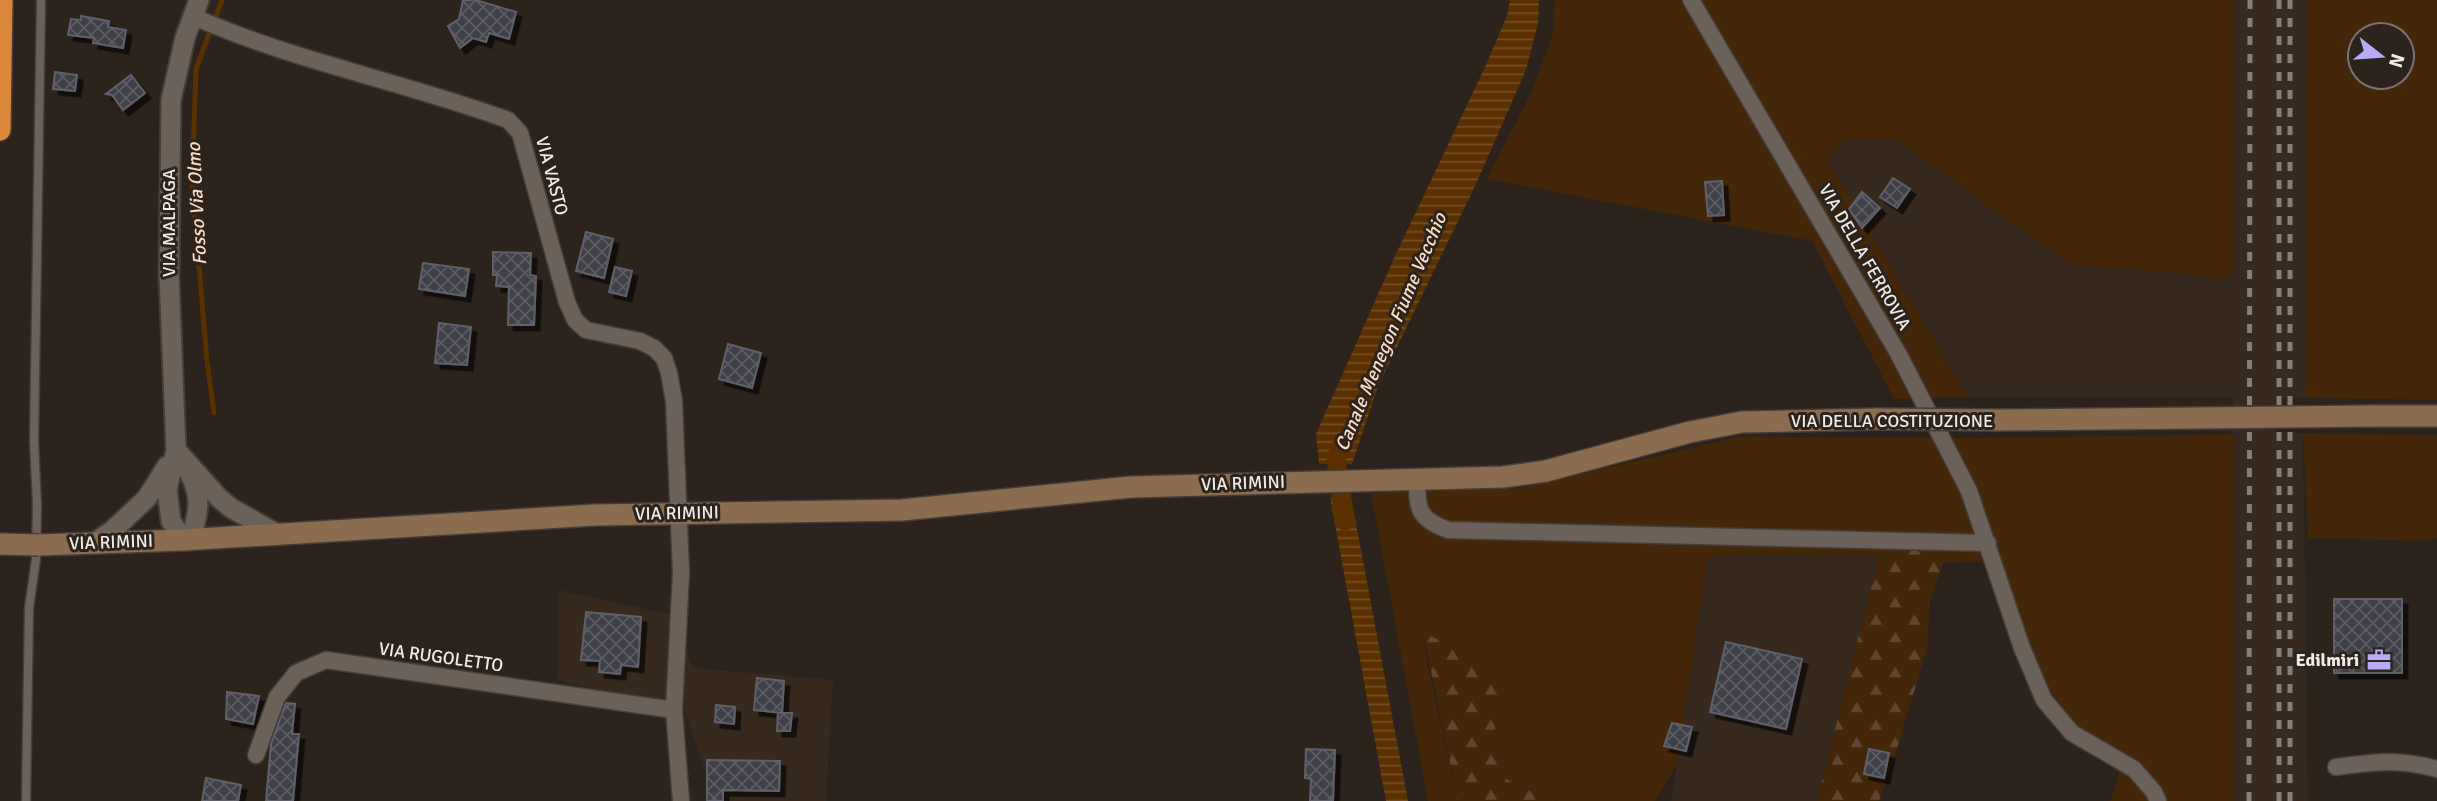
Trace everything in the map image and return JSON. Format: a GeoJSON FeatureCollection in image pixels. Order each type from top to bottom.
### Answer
{"type":"FeatureCollection","features":[{"type":"Feature","properties":{"kind":"highway"},"geometry":{"type":"LineString","coordinates":[[0,130],[2,0]]}},
{"type":"Feature","properties":{"kind":"main road","name":"VIA DELLA COSTITUZIONE"},"geometry":{"type":"LineString","coordinates":[[1361,481],[1503,477],[1546,471],[1690,432],[1742,422],[2437,416]]}},
{"type":"Feature","properties":{"kind":"main road","name":"VIA RIMINI"},"geometry":{"type":"LineString","coordinates":[[0,544],[187,540],[582,515],[902,510],[1131,487],[1361,481]]}},
{"type":"Feature","properties":{"kind":"street","name":"VIA DELLA FERROVIA"},"geometry":{"type":"LineString","coordinates":[[1691,0],[1898,353],[1969,491],[2022,648],[2043,700],[2072,733],[2134,769],[2154,792],[2158,801]]}},
{"type":"Feature","properties":{"kind":"street","name":"VIA MALPAGA"},"geometry":{"type":"LineString","coordinates":[[176,450],[169,275],[171,100],[203,16]]}},
{"type":"Feature","properties":{"kind":"street","name":"VIA VASTO"},"geometry":{"type":"LineString","coordinates":[[203,16],[360,74],[508,120],[520,133],[567,302],[575,320],[586,330],[640,341],[654,348],[664,358],[674,401],[678,512]]}},
{"type":"Feature","properties":{"kind":"street"},"geometry":{"type":"LineString","coordinates":[[176,450],[231,508],[277,534]]}},
{"type":"Feature","properties":{"kind":"street"},"geometry":{"type":"LineString","coordinates":[[176,450],[199,495],[199,505],[187,540],[171,522],[167,503],[167,490],[176,450]]}},
{"type":"Feature","properties":{"kind":"street"},"geometry":{"type":"LineString","coordinates":[[96,542],[147,498],[176,450]]}},
{"type":"Feature","properties":{"kind":"street"},"geometry":{"type":"LineString","coordinates":[[1416,480],[1417,505],[1433,524],[1448,530],[1988,543]]}},
{"type":"Feature","properties":{"kind":"street"},"geometry":{"type":"LineString","coordinates":[[678,512],[681,573],[674,710],[681,801]]}},
{"type":"Feature","properties":{"kind":"street","name":"VIA RUGOLETTO"},"geometry":{"type":"LineString","coordinates":[[256,755],[277,697],[296,673],[326,660],[674,710]]}},
{"type":"Feature","properties":{"kind":"street"},"geometry":{"type":"LineString","coordinates":[[2336,767],[2398,761],[2437,769]]}},
{"type":"Feature","properties":{"kind":"lane"},"geometry":{"type":"LineString","coordinates":[[26,801],[28,630],[37,532],[34,441],[41,0]]}},
{"type":"Feature","properties":{"kind":"shaded area"},"geometry":{"type":"Polygon","coordinates":[[[2234,0],[2307,0],[2306,398],[2276,398],[2276,432],[2303,433],[2308,801],[2233,801],[2233,397],[1968,397],[1827,160],[1847,140],[1896,140],[2071,265],[2202,275],[2215,280],[2233,274],[2234,0]]]}},
{"type":"Feature","properties":{"kind":"shaded area"},"geometry":{"type":"Polygon","coordinates":[[[1708,555],[1879,555],[1817,801],[1671,801],[1708,555]]]}},
{"type":"Feature","properties":{"kind":"shaded area"},"geometry":{"type":"Polygon","coordinates":[[[559,590],[673,615],[693,668],[833,680],[826,801],[714,801],[686,712],[558,680],[559,590]]]}},
{"type":"Feature","properties":{"kind":"green space"},"geometry":{"type":"Polygon","coordinates":[[[1555,0],[2234,0],[2233,274],[2215,280],[2201,275],[2071,265],[1896,140],[1847,140],[1827,159],[1968,397],[1894,399],[1812,241],[1487,179],[1531,93],[1552,37],[1555,0]]]}},
{"type":"Feature","properties":{"kind":"green space"},"geometry":{"type":"Polygon","coordinates":[[[2307,0],[2437,0],[2437,400],[2306,398],[2307,0]]]}},
{"type":"Feature","properties":{"kind":"green space"},"geometry":{"type":"Polygon","coordinates":[[[2303,433],[2437,435],[2437,539],[2417,541],[2308,538],[2303,433]]]}},
{"type":"Feature","properties":{"kind":"green space"},"geometry":{"type":"Polygon","coordinates":[[[2233,434],[2233,801],[2110,801],[2123,760],[2089,741],[2048,695],[2004,605],[1996,600],[1985,561],[1943,563],[1922,542],[1901,552],[1879,555],[1708,555],[1677,764],[1655,801],[1558,801],[1519,787],[1501,775],[1495,726],[1510,696],[1506,679],[1486,663],[1423,633],[1458,801],[1428,801],[1371,493],[1522,488],[1738,437],[1992,438],[2233,434]]]}},
{"type":"Feature","properties":{"kind":"green space"},"geometry":{"type":"Polygon","coordinates":[[[1922,542],[1943,563],[1929,604],[1928,645],[1879,801],[1817,801],[1879,555],[1901,552],[1922,542]]]}},
{"type":"Feature","properties":{"kind":"green space"},"geometry":{"type":"Polygon","coordinates":[[[1423,632],[1486,663],[1506,679],[1510,696],[1495,726],[1501,775],[1519,787],[1558,801],[1458,801],[1423,632]]]}},
{"type":"Feature","properties":{"kind":"water"},"geometry":{"type":"Polygon","coordinates":[[[1510,0],[1539,0],[1538,24],[1526,70],[1476,184],[1378,386],[1352,464],[1319,464],[1316,434],[1395,256],[1485,67],[1507,16],[1510,0]]]}},
{"type":"Feature","properties":{"kind":"water"},"geometry":{"type":"Polygon","coordinates":[[[1330,497],[1351,497],[1408,801],[1386,801],[1330,497]]]}},
{"type":"Feature","properties":{"kind":"building"},"geometry":{"type":"Polygon","coordinates":[[[463,0],[476,0],[516,12],[509,39],[489,33],[486,42],[473,38],[460,48],[448,26],[459,19],[463,0]]]}},
{"type":"Feature","properties":{"kind":"building"},"geometry":{"type":"Polygon","coordinates":[[[81,16],[109,21],[108,27],[126,30],[123,48],[93,43],[94,38],[68,35],[71,19],[81,20],[81,16]]]}},
{"type":"Feature","properties":{"kind":"building"},"geometry":{"type":"Polygon","coordinates":[[[55,72],[77,75],[75,91],[53,89],[55,72]]]}},
{"type":"Feature","properties":{"kind":"building"},"geometry":{"type":"Polygon","coordinates":[[[131,75],[145,93],[123,110],[112,95],[106,94],[131,75]]]}},
{"type":"Feature","properties":{"kind":"building"},"geometry":{"type":"Polygon","coordinates":[[[1893,178],[1910,189],[1897,208],[1880,197],[1893,178]]]}},
{"type":"Feature","properties":{"kind":"building"},"geometry":{"type":"Polygon","coordinates":[[[1722,181],[1724,215],[1708,216],[1705,182],[1722,181]]]}},
{"type":"Feature","properties":{"kind":"building"},"geometry":{"type":"Polygon","coordinates":[[[1862,192],[1880,208],[1862,228],[1849,209],[1862,192]]]}},
{"type":"Feature","properties":{"kind":"building"},"geometry":{"type":"Polygon","coordinates":[[[586,232],[613,239],[604,278],[576,271],[586,232]]]}},
{"type":"Feature","properties":{"kind":"building"},"geometry":{"type":"Polygon","coordinates":[[[493,252],[531,253],[530,275],[536,276],[534,325],[508,325],[509,287],[496,286],[493,252]]]}},
{"type":"Feature","properties":{"kind":"building"},"geometry":{"type":"Polygon","coordinates":[[[423,263],[469,269],[465,296],[419,289],[423,263]]]}},
{"type":"Feature","properties":{"kind":"building"},"geometry":{"type":"Polygon","coordinates":[[[615,267],[632,271],[626,296],[609,292],[615,267]]]}},
{"type":"Feature","properties":{"kind":"building"},"geometry":{"type":"Polygon","coordinates":[[[439,323],[471,327],[467,365],[435,363],[439,323]]]}},
{"type":"Feature","properties":{"kind":"building"},"geometry":{"type":"Polygon","coordinates":[[[728,344],[761,353],[752,388],[719,379],[728,344]]]}},
{"type":"Feature","properties":{"kind":"building"},"geometry":{"type":"Polygon","coordinates":[[[2334,599],[2402,599],[2402,673],[2334,673],[2334,599]]]}},
{"type":"Feature","properties":{"kind":"building"},"geometry":{"type":"Polygon","coordinates":[[[586,612],[641,617],[638,667],[621,665],[620,674],[599,672],[600,661],[581,660],[586,612]]]}},
{"type":"Feature","properties":{"kind":"building"},"geometry":{"type":"Polygon","coordinates":[[[1726,642],[1802,659],[1786,729],[1710,712],[1726,642]]]}},
{"type":"Feature","properties":{"kind":"building"},"geometry":{"type":"Polygon","coordinates":[[[757,678],[784,681],[782,713],[754,710],[757,678]]]}},
{"type":"Feature","properties":{"kind":"building"},"geometry":{"type":"Polygon","coordinates":[[[227,692],[259,696],[253,724],[226,719],[227,692]]]}},
{"type":"Feature","properties":{"kind":"building"},"geometry":{"type":"Polygon","coordinates":[[[286,703],[295,704],[292,734],[299,734],[293,801],[266,801],[271,744],[286,703]]]}},
{"type":"Feature","properties":{"kind":"building"},"geometry":{"type":"Polygon","coordinates":[[[716,705],[735,707],[734,724],[715,722],[716,705]]]}},
{"type":"Feature","properties":{"kind":"building"},"geometry":{"type":"Polygon","coordinates":[[[778,713],[792,713],[790,731],[777,731],[778,713]]]}},
{"type":"Feature","properties":{"kind":"building"},"geometry":{"type":"Polygon","coordinates":[[[1672,723],[1692,727],[1686,751],[1664,746],[1672,723]]]}},
{"type":"Feature","properties":{"kind":"building"},"geometry":{"type":"Polygon","coordinates":[[[1306,749],[1335,750],[1333,801],[1310,801],[1311,779],[1305,778],[1306,749]]]}},
{"type":"Feature","properties":{"kind":"building"},"geometry":{"type":"Polygon","coordinates":[[[1869,749],[1889,753],[1884,778],[1864,774],[1869,749]]]}},
{"type":"Feature","properties":{"kind":"building"},"geometry":{"type":"Polygon","coordinates":[[[707,760],[780,761],[779,791],[723,790],[723,801],[707,801],[707,760]]]}},
{"type":"Feature","properties":{"kind":"building"},"geometry":{"type":"Polygon","coordinates":[[[206,778],[241,785],[238,801],[202,801],[206,778]]]}},
{"type":"Feature","properties":{"kind":"waterway","name":"Fosso Via Olmo"},"geometry":{"type":"LineString","coordinates":[[214,413],[192,183],[196,69],[222,0]]}},
{"type":"Feature","properties":{"kind":"waterway","name":"Canale Menegon Fiume Vecchio"},"geometry":{"type":"LineString","coordinates":[[1344,441],[1336,458],[1345,521]]}},
{"type":"Feature","properties":{"kind":"railway"},"geometry":{"type":"LineString","coordinates":[[2249,801],[2250,0]]}},
{"type":"Feature","properties":{"kind":"railway"},"geometry":{"type":"LineString","coordinates":[[2279,0],[2279,801]]}},
{"type":"Feature","properties":{"kind":"railway"},"geometry":{"type":"LineString","coordinates":[[2290,0],[2290,801]]}},
{"type":"Feature","properties":{"kind":"place","name":"Edilmiri"},"geometry":{"type":"Point","coordinates":[2379,660]}}]}
